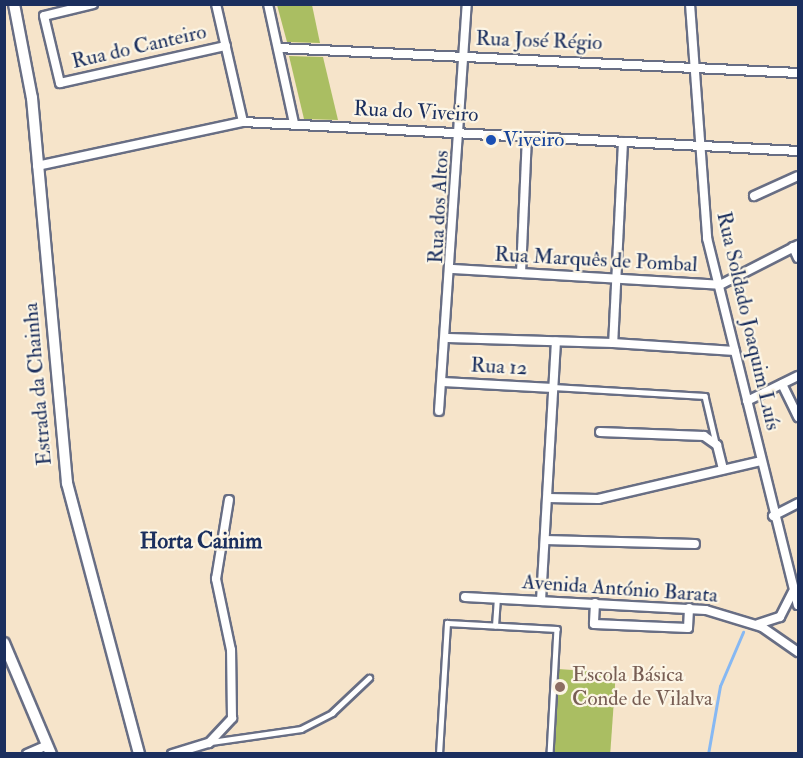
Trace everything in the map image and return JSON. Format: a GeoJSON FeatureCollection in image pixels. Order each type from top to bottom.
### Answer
{"type":"FeatureCollection","features":[{"type":"Feature","properties":{"kind":"street","name":"Estrada da Chainha"},"geometry":{"type":"LineString","coordinates":[[14,4],[29,74],[66,474],[140,753]]}},
{"type":"Feature","properties":{"kind":"street","name":"Rua do Canteiro"},"geometry":{"type":"LineString","coordinates":[[93,4],[44,16],[60,83],[225,46]]}},
{"type":"Feature","properties":{"kind":"street"},"geometry":{"type":"LineString","coordinates":[[216,4],[243,122]]}},
{"type":"Feature","properties":{"kind":"street"},"geometry":{"type":"LineString","coordinates":[[268,4],[294,123]]}},
{"type":"Feature","properties":{"kind":"street","name":"Rua dos Altos"},"geometry":{"type":"LineString","coordinates":[[440,411],[453,269],[467,4]]}},
{"type":"Feature","properties":{"kind":"street","name":"Rua Soldado Joaquim Luís"},"geometry":{"type":"LineString","coordinates":[[690,4],[698,146],[706,230],[773,516],[798,606]]}},
{"type":"Feature","properties":{"kind":"street","name":"Rua José Régio"},"geometry":{"type":"LineString","coordinates":[[278,48],[694,65],[798,73]]}},
{"type":"Feature","properties":{"kind":"street","name":"Rua do Viveiro"},"geometry":{"type":"LineString","coordinates":[[37,166],[243,122],[798,151]]}},
{"type":"Feature","properties":{"kind":"street"},"geometry":{"type":"LineString","coordinates":[[521,273],[527,137]]}},
{"type":"Feature","properties":{"kind":"street"},"geometry":{"type":"LineString","coordinates":[[613,343],[623,142]]}},
{"type":"Feature","properties":{"kind":"street"},"geometry":{"type":"LineString","coordinates":[[754,196],[798,176]]}},
{"type":"Feature","properties":{"kind":"street"},"geometry":{"type":"LineString","coordinates":[[796,246],[798,258]]}},
{"type":"Feature","properties":{"kind":"street","name":"Rua Marquês de Pombal"},"geometry":{"type":"LineString","coordinates":[[453,269],[720,285],[796,246]]}},
{"type":"Feature","properties":{"kind":"street"},"geometry":{"type":"LineString","coordinates":[[448,338],[613,343],[735,351]]}},
{"type":"Feature","properties":{"kind":"street"},"geometry":{"type":"LineString","coordinates":[[541,601],[556,341]]}},
{"type":"Feature","properties":{"kind":"street"},"geometry":{"type":"LineString","coordinates":[[747,401],[798,376]]}},
{"type":"Feature","properties":{"kind":"street","name":"Rua 12"},"geometry":{"type":"LineString","coordinates":[[443,382],[553,387]]}},
{"type":"Feature","properties":{"kind":"street"},"geometry":{"type":"LineString","coordinates":[[782,384],[798,417]]}},
{"type":"Feature","properties":{"kind":"street"},"geometry":{"type":"LineString","coordinates":[[600,432],[695,435],[717,445],[723,469]]}},
{"type":"Feature","properties":{"kind":"street"},"geometry":{"type":"LineString","coordinates":[[548,498],[598,499],[761,461]]}},
{"type":"Feature","properties":{"kind":"street"},"geometry":{"type":"LineString","coordinates":[[172,753],[209,743],[232,718],[231,650],[216,579],[229,500]]}},
{"type":"Feature","properties":{"kind":"street"},"geometry":{"type":"LineString","coordinates":[[773,516],[798,503]]}},
{"type":"Feature","properties":{"kind":"street"},"geometry":{"type":"LineString","coordinates":[[545,540],[695,544]]}},
{"type":"Feature","properties":{"kind":"street"},"geometry":{"type":"LineString","coordinates":[[754,624],[780,617],[793,589]]}},
{"type":"Feature","properties":{"kind":"street","name":"Avenida António Barata"},"geometry":{"type":"LineString","coordinates":[[465,597],[689,608],[754,624],[798,652]]}},
{"type":"Feature","properties":{"kind":"street"},"geometry":{"type":"LineString","coordinates":[[595,603],[594,624],[688,628],[689,608]]}},
{"type":"Feature","properties":{"kind":"street"},"geometry":{"type":"LineString","coordinates":[[4,643],[49,749],[27,753]]}},
{"type":"Feature","properties":{"kind":"lane"},"geometry":{"type":"LineString","coordinates":[[553,387],[705,396],[717,445]]}},
{"type":"Feature","properties":{"kind":"lane"},"geometry":{"type":"LineString","coordinates":[[495,626],[497,599]]}},
{"type":"Feature","properties":{"kind":"lane"},"geometry":{"type":"LineString","coordinates":[[439,753],[447,623],[557,629],[550,753]]}},
{"type":"Feature","properties":{"kind":"lane"},"geometry":{"type":"LineString","coordinates":[[209,743],[301,729],[332,713],[369,678]]}},
{"type":"Feature","properties":{"kind":"green space"},"geometry":{"type":"Polygon","coordinates":[[[277,5],[312,5],[320,43],[287,42],[277,5]]]}},
{"type":"Feature","properties":{"kind":"green space"},"geometry":{"type":"Polygon","coordinates":[[[289,56],[323,57],[338,120],[304,119],[289,56]]]}},
{"type":"Feature","properties":{"kind":"green space"},"geometry":{"type":"Polygon","coordinates":[[[558,669],[616,673],[610,754],[552,753],[558,669]]]}},
{"type":"Feature","properties":{"kind":"waterway"},"geometry":{"type":"LineString","coordinates":[[708,754],[720,686],[743,632]]}},
{"type":"Feature","properties":{"kind":"place","name":"Viveiro"},"geometry":{"type":"Point","coordinates":[491,140]}},
{"type":"Feature","properties":{"kind":"place","name":"Escola Básica Conde de Vilalva"},"geometry":{"type":"Point","coordinates":[560,687]}},
{"type":"Feature","properties":{"kind":"district","name":"Horta Cainim"},"geometry":{"type":"Point","coordinates":[201,542]}}]}
